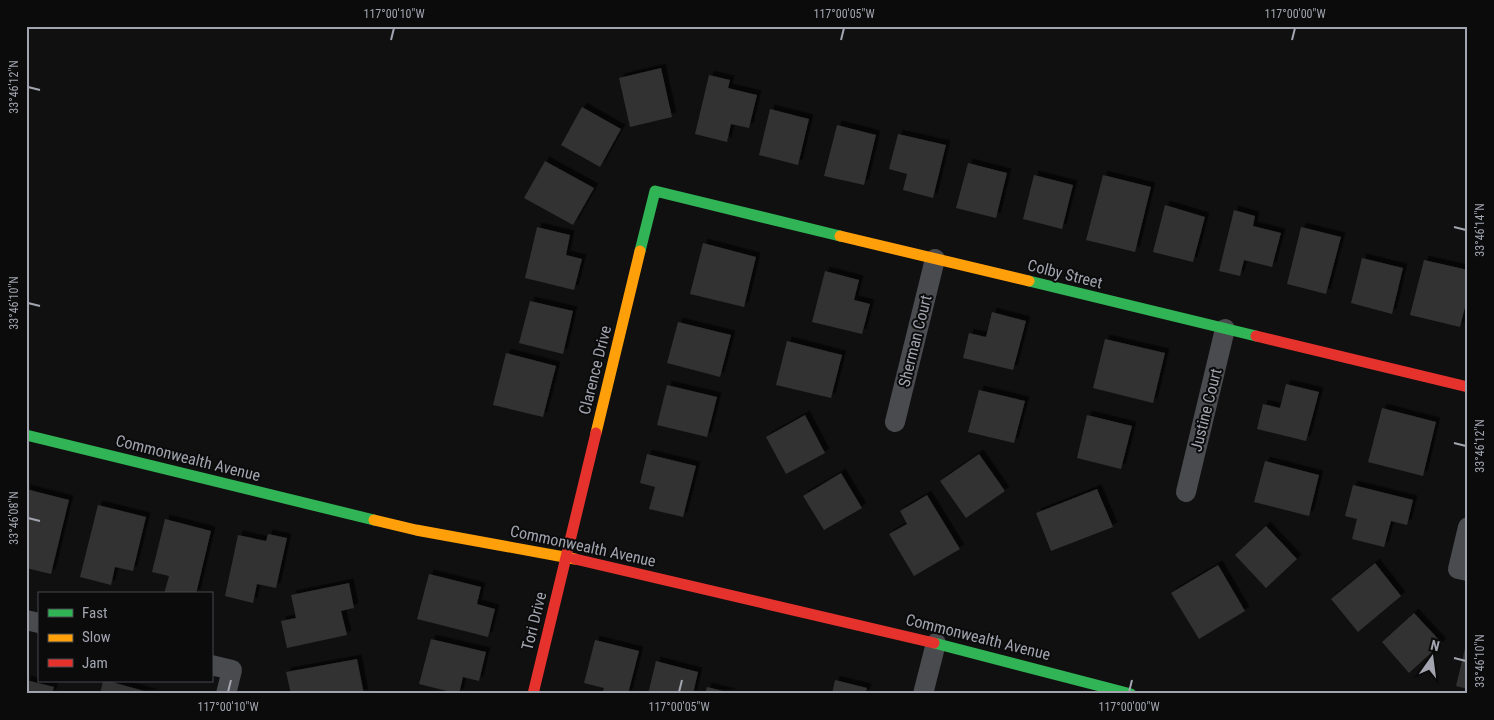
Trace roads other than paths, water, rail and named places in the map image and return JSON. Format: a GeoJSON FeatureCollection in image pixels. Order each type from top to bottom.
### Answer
{"type":"FeatureCollection","features":[{"type":"Feature","properties":{"kind":"street","name":"Colby Street"},"geometry":{"type":"LineString","coordinates":[[655,191],[1468,387]]}},
{"type":"Feature","properties":{"kind":"street","name":"Clarence Drive"},"geometry":{"type":"LineString","coordinates":[[567,557],[655,191]]}},
{"type":"Feature","properties":{"kind":"street","name":"Sherman Court"},"geometry":{"type":"LineString","coordinates":[[895,422],[935,259]]}},
{"type":"Feature","properties":{"kind":"street","name":"Justine Court"},"geometry":{"type":"LineString","coordinates":[[1186,492],[1225,329]]}},
{"type":"Feature","properties":{"kind":"street","name":"Commonwealth Avenue"},"geometry":{"type":"LineString","coordinates":[[26,435],[416,530],[567,557],[936,643],[1131,694]]}},
{"type":"Feature","properties":{"kind":"street"},"geometry":{"type":"LineString","coordinates":[[1463,570],[1468,527]]}},
{"type":"Feature","properties":{"kind":"street","name":"Tori Drive"},"geometry":{"type":"LineString","coordinates":[[533,694],[567,557]]}},
{"type":"Feature","properties":{"kind":"street"},"geometry":{"type":"LineString","coordinates":[[923,694],[936,643]]}},
{"type":"Feature","properties":{"kind":"street"},"geometry":{"type":"LineString","coordinates":[[212,665],[232,670],[226,694]]}}]}
